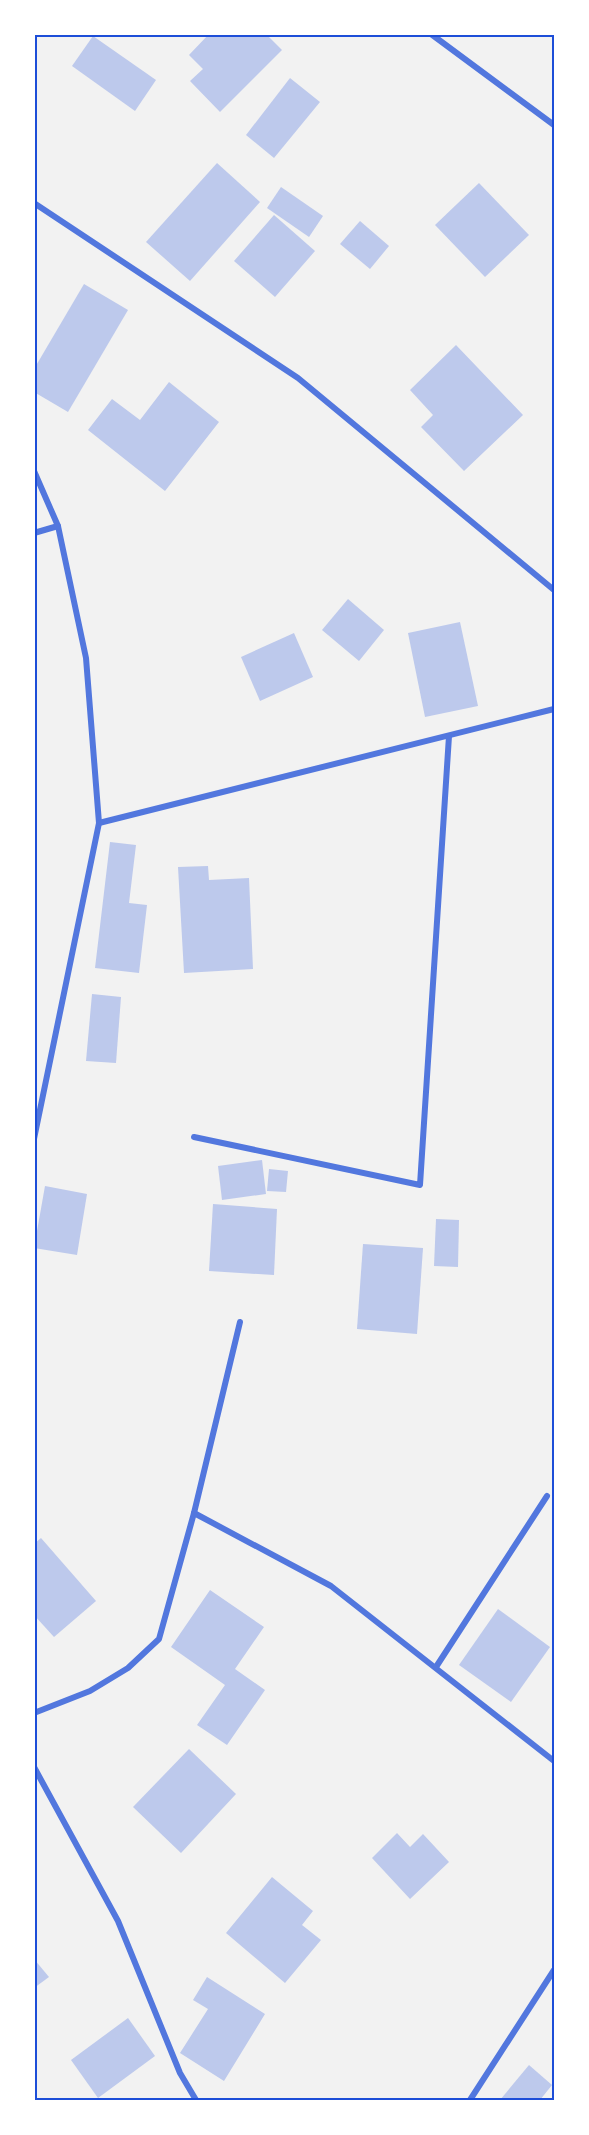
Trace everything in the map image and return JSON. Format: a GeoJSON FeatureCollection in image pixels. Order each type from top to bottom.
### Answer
{"type":"FeatureCollection","features":[{"type":"Feature","properties":{"kind":"street"},"geometry":{"type":"LineString","coordinates":[[431,34],[554,124]]}},
{"type":"Feature","properties":{"kind":"street"},"geometry":{"type":"LineString","coordinates":[[34,203],[298,378],[555,590]]}},
{"type":"Feature","properties":{"kind":"street"},"geometry":{"type":"LineString","coordinates":[[34,471],[58,526],[86,658],[99,823],[34,1139]]}},
{"type":"Feature","properties":{"kind":"street"},"geometry":{"type":"LineString","coordinates":[[34,533],[58,526]]}},
{"type":"Feature","properties":{"kind":"street"},"geometry":{"type":"LineString","coordinates":[[99,823],[555,709]]}},
{"type":"Feature","properties":{"kind":"street"},"geometry":{"type":"LineString","coordinates":[[194,1137],[420,1185],[449,735]]}},
{"type":"Feature","properties":{"kind":"street"},"geometry":{"type":"LineString","coordinates":[[34,1713],[90,1691],[128,1668],[159,1639],[194,1513],[240,1322]]}},
{"type":"Feature","properties":{"kind":"street"},"geometry":{"type":"LineString","coordinates":[[436,1667],[548,1496]]}},
{"type":"Feature","properties":{"kind":"street"},"geometry":{"type":"LineString","coordinates":[[194,1513],[331,1586],[555,1761]]}},
{"type":"Feature","properties":{"kind":"street"},"geometry":{"type":"LineString","coordinates":[[34,1767],[118,1921],[180,2073],[196,2100]]}},
{"type":"Feature","properties":{"kind":"street"},"geometry":{"type":"LineString","coordinates":[[470,2100],[555,1970]]}},
{"type":"Feature","properties":{"kind":"building"},"geometry":{"type":"Polygon","coordinates":[[[209,34],[266,34],[282,50],[220,112],[190,81],[203,69],[189,55],[209,34]]]}},
{"type":"Feature","properties":{"kind":"building"},"geometry":{"type":"Polygon","coordinates":[[[93,36],[156,80],[135,111],[72,66],[93,36]]]}},
{"type":"Feature","properties":{"kind":"building"},"geometry":{"type":"Polygon","coordinates":[[[290,78],[320,102],[274,158],[246,135],[290,78]]]}},
{"type":"Feature","properties":{"kind":"building"},"geometry":{"type":"Polygon","coordinates":[[[217,163],[260,202],[190,281],[146,242],[217,163]]]}},
{"type":"Feature","properties":{"kind":"building"},"geometry":{"type":"Polygon","coordinates":[[[479,183],[529,235],[485,277],[435,225],[479,183]]]}},
{"type":"Feature","properties":{"kind":"building"},"geometry":{"type":"Polygon","coordinates":[[[281,187],[323,216],[309,237],[267,208],[281,187]]]}},
{"type":"Feature","properties":{"kind":"building"},"geometry":{"type":"Polygon","coordinates":[[[274,215],[315,251],[275,297],[234,261],[274,215]]]}},
{"type":"Feature","properties":{"kind":"building"},"geometry":{"type":"Polygon","coordinates":[[[360,221],[389,246],[370,269],[340,244],[360,221]]]}},
{"type":"Feature","properties":{"kind":"building"},"geometry":{"type":"Polygon","coordinates":[[[84,284],[128,310],[68,412],[34,392],[34,369],[84,284]]]}},
{"type":"Feature","properties":{"kind":"building"},"geometry":{"type":"Polygon","coordinates":[[[456,345],[523,415],[464,471],[421,427],[433,415],[410,390],[456,345]]]}},
{"type":"Feature","properties":{"kind":"building"},"geometry":{"type":"Polygon","coordinates":[[[169,382],[219,422],[165,491],[88,430],[112,399],[140,420],[169,382]]]}},
{"type":"Feature","properties":{"kind":"building"},"geometry":{"type":"Polygon","coordinates":[[[348,599],[384,630],[359,661],[322,630],[348,599]]]}},
{"type":"Feature","properties":{"kind":"building"},"geometry":{"type":"Polygon","coordinates":[[[460,622],[478,706],[425,717],[408,633],[460,622]]]}},
{"type":"Feature","properties":{"kind":"building"},"geometry":{"type":"Polygon","coordinates":[[[294,633],[313,677],[260,701],[241,657],[294,633]]]}},
{"type":"Feature","properties":{"kind":"building"},"geometry":{"type":"Polygon","coordinates":[[[110,842],[136,845],[129,903],[147,905],[139,973],[95,968],[110,842]]]}},
{"type":"Feature","properties":{"kind":"building"},"geometry":{"type":"Polygon","coordinates":[[[208,866],[209,880],[249,878],[253,969],[184,973],[178,867],[208,866]]]}},
{"type":"Feature","properties":{"kind":"building"},"geometry":{"type":"Polygon","coordinates":[[[92,994],[121,997],[116,1063],[86,1061],[92,994]]]}},
{"type":"Feature","properties":{"kind":"building"},"geometry":{"type":"Polygon","coordinates":[[[262,1160],[266,1194],[222,1200],[218,1166],[262,1160]]]}},
{"type":"Feature","properties":{"kind":"building"},"geometry":{"type":"Polygon","coordinates":[[[269,1169],[288,1171],[286,1192],[267,1191],[269,1169]]]}},
{"type":"Feature","properties":{"kind":"building"},"geometry":{"type":"Polygon","coordinates":[[[45,1186],[87,1194],[77,1255],[34,1248],[45,1186]]]}},
{"type":"Feature","properties":{"kind":"building"},"geometry":{"type":"Polygon","coordinates":[[[213,1204],[277,1209],[274,1275],[209,1271],[213,1204]]]}},
{"type":"Feature","properties":{"kind":"building"},"geometry":{"type":"Polygon","coordinates":[[[436,1219],[459,1220],[458,1267],[434,1266],[436,1219]]]}},
{"type":"Feature","properties":{"kind":"building"},"geometry":{"type":"Polygon","coordinates":[[[363,1244],[423,1248],[417,1334],[357,1329],[363,1244]]]}},
{"type":"Feature","properties":{"kind":"building"},"geometry":{"type":"Polygon","coordinates":[[[41,1538],[96,1601],[54,1637],[34,1615],[34,1544],[41,1538]]]}},
{"type":"Feature","properties":{"kind":"building"},"geometry":{"type":"Polygon","coordinates":[[[210,1590],[264,1627],[235,1669],[265,1690],[227,1745],[197,1725],[225,1685],[171,1647],[210,1590]]]}},
{"type":"Feature","properties":{"kind":"building"},"geometry":{"type":"Polygon","coordinates":[[[498,1609],[550,1647],[511,1702],[459,1665],[498,1609]]]}},
{"type":"Feature","properties":{"kind":"building"},"geometry":{"type":"Polygon","coordinates":[[[189,1749],[236,1794],[181,1853],[133,1807],[189,1749]]]}},
{"type":"Feature","properties":{"kind":"building"},"geometry":{"type":"Polygon","coordinates":[[[397,1833],[410,1847],[423,1834],[449,1862],[410,1899],[372,1858],[397,1833]]]}},
{"type":"Feature","properties":{"kind":"building"},"geometry":{"type":"Polygon","coordinates":[[[272,1877],[313,1911],[302,1925],[321,1940],[285,1983],[226,1933],[272,1877]]]}},
{"type":"Feature","properties":{"kind":"building"},"geometry":{"type":"Polygon","coordinates":[[[34,1959],[49,1977],[34,1988],[34,1959]]]}},
{"type":"Feature","properties":{"kind":"building"},"geometry":{"type":"Polygon","coordinates":[[[207,1977],[265,2014],[224,2081],[180,2053],[208,2009],[193,2000],[207,1977]]]}},
{"type":"Feature","properties":{"kind":"building"},"geometry":{"type":"Polygon","coordinates":[[[128,2018],[155,2056],[98,2098],[71,2060],[128,2018]]]}},
{"type":"Feature","properties":{"kind":"building"},"geometry":{"type":"Polygon","coordinates":[[[529,2065],[552,2085],[540,2100],[500,2100],[529,2065]]]}}]}
